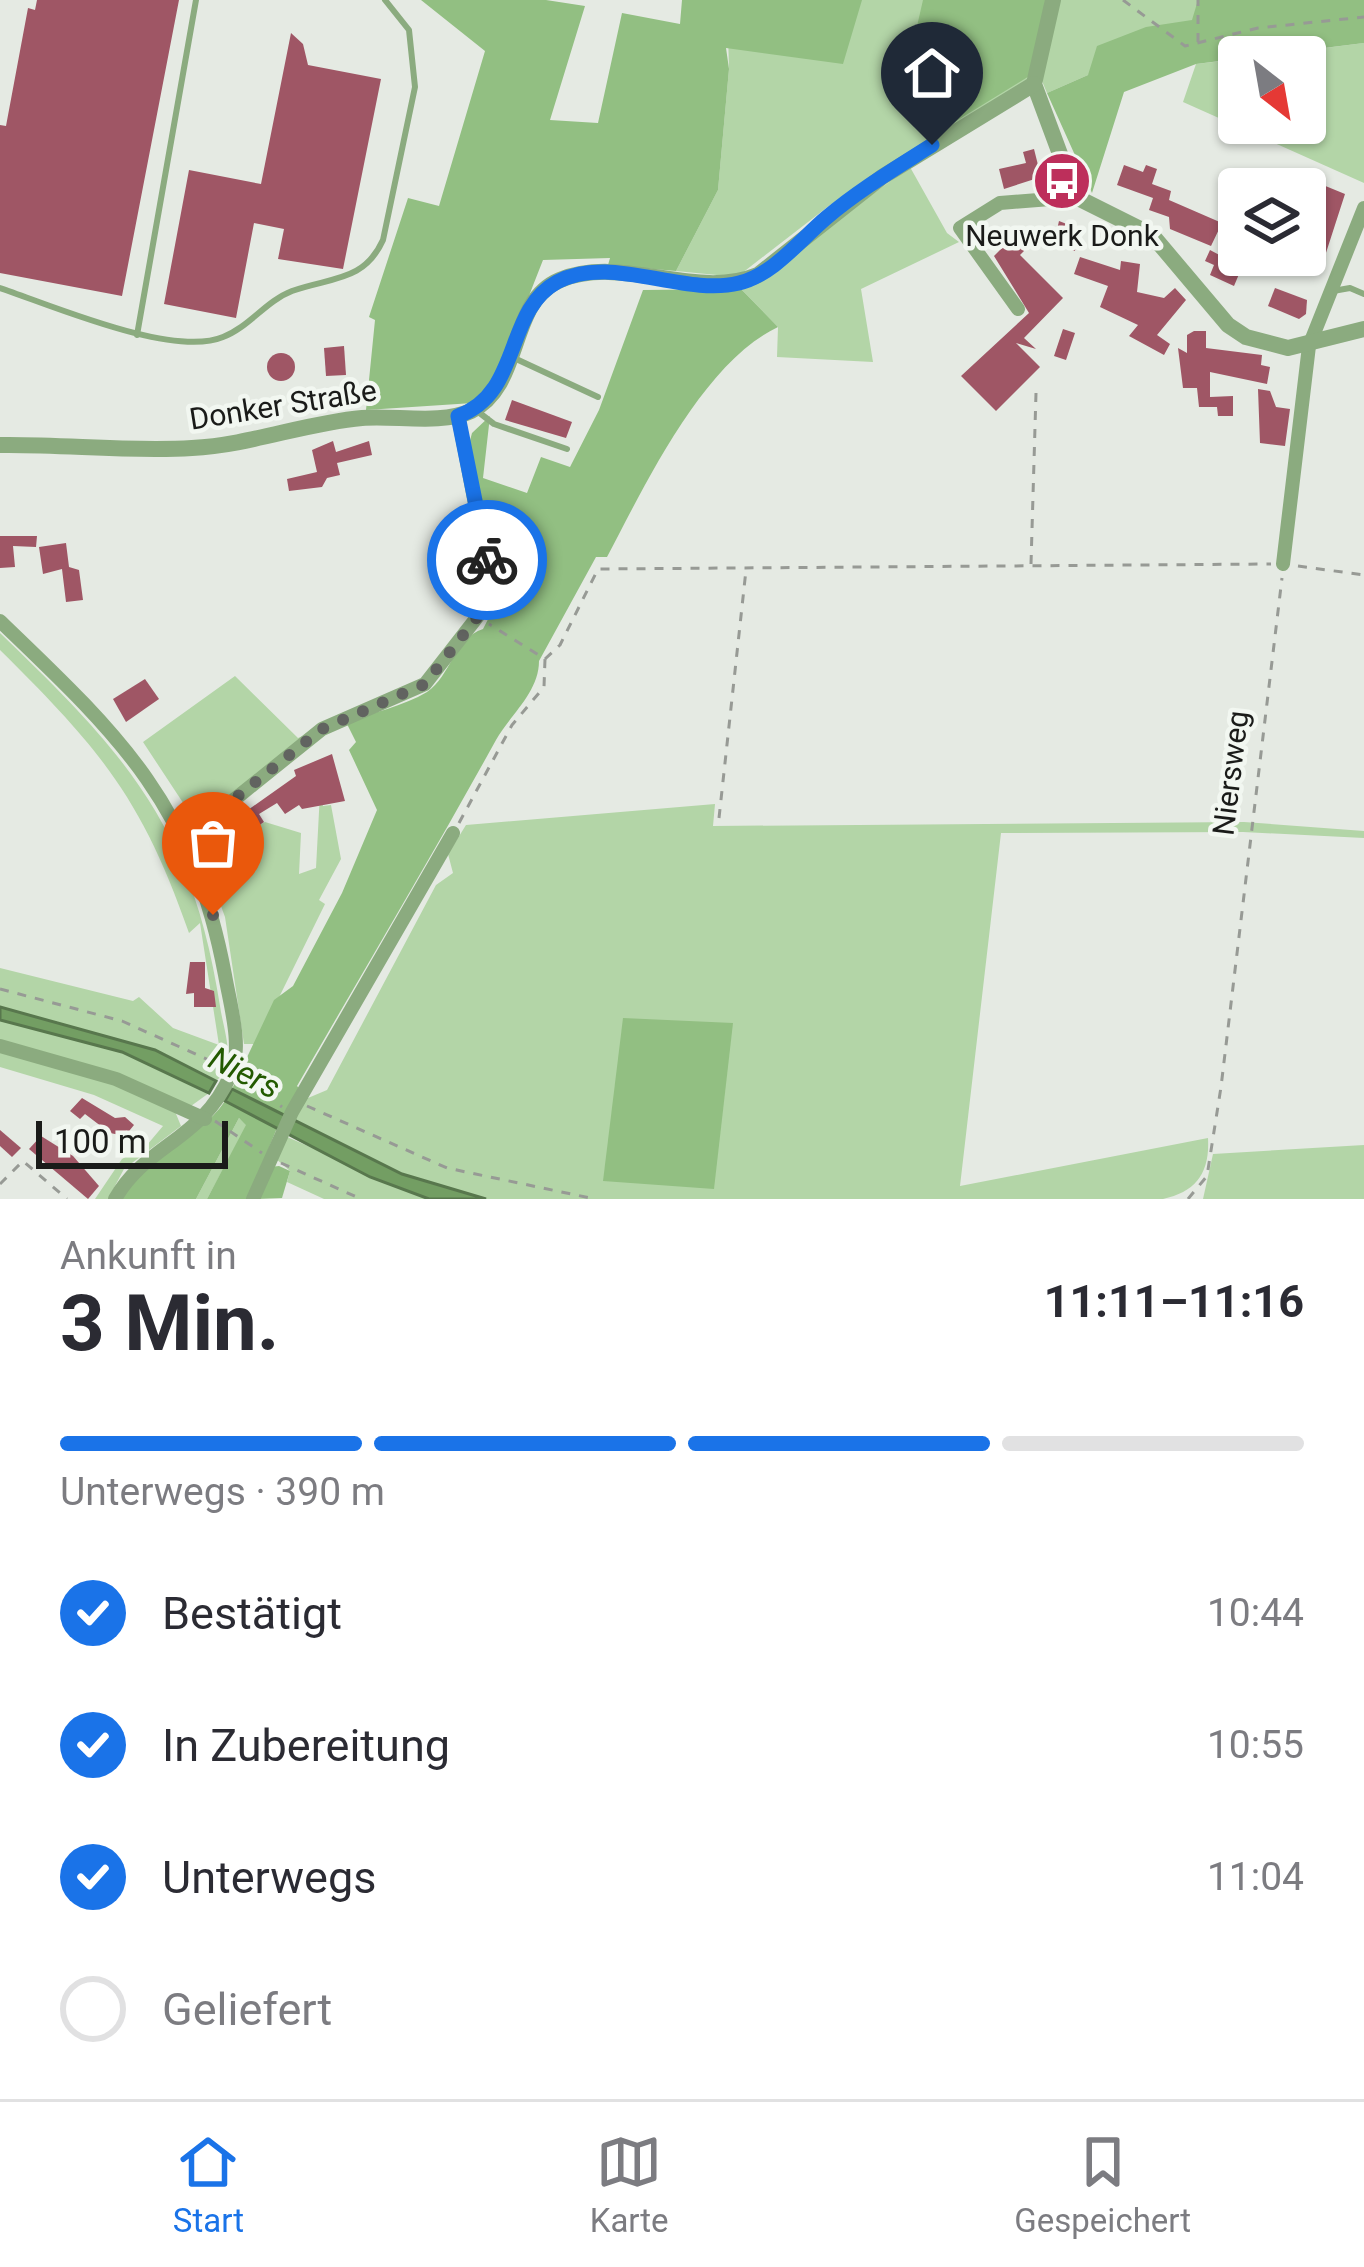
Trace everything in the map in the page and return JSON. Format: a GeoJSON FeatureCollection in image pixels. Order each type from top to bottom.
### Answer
{"type":"FeatureCollection","features":[{"type":"Feature","properties":{"kind":"street"},"geometry":{"type":"LineString","coordinates":[[1053,0],[1034,84],[1076,197]]}},
{"type":"Feature","properties":{"kind":"street"},"geometry":{"type":"LineString","coordinates":[[184,839],[251,790],[310,737],[425,684],[478,616],[488,571],[466,413],[496,390],[533,302],[563,278],[603,274],[736,284],[758,275],[882,177],[1034,84]]}},
{"type":"Feature","properties":{"kind":"street"},"geometry":{"type":"LineString","coordinates":[[1018,309],[960,228],[1000,203],[1076,197],[1151,236],[1228,325],[1246,337],[1288,348],[1309,346],[1362,326]]}},
{"type":"Feature","properties":{"kind":"street"},"geometry":{"type":"LineString","coordinates":[[1283,564],[1309,346],[1364,208]]}},
{"type":"Feature","properties":{"kind":"street","name":"Donker Straße"},"geometry":{"type":"LineString","coordinates":[[0,445],[189,448],[357,418],[466,413]]}},
{"type":"Feature","properties":{"kind":"street"},"geometry":{"type":"LineString","coordinates":[[0,621],[110,726],[147,775],[184,839],[217,932],[234,1064],[206,1114],[136,1170],[115,1199]]}},
{"type":"Feature","properties":{"kind":"street"},"geometry":{"type":"LineString","coordinates":[[254,1199],[292,1112],[453,833]]}},
{"type":"Feature","properties":{"kind":"street"},"geometry":{"type":"LineString","coordinates":[[0,1046],[116,1079],[206,1114]]}},
{"type":"Feature","properties":{"kind":"lane"},"geometry":{"type":"LineString","coordinates":[[137,335],[196,0]]}},
{"type":"Feature","properties":{"kind":"lane"},"geometry":{"type":"LineString","coordinates":[[0,288],[137,335],[217,340],[287,293],[352,277],[374,261],[383,240],[415,87],[409,29],[385,0]]}},
{"type":"Feature","properties":{"kind":"lane"},"geometry":{"type":"LineString","coordinates":[[1329,292],[1351,288],[1364,294]]}},
{"type":"Feature","properties":{"kind":"lane"},"geometry":{"type":"LineString","coordinates":[[513,357],[598,397]]}},
{"type":"Feature","properties":{"kind":"lane"},"geometry":{"type":"LineString","coordinates":[[466,413],[567,449]]}},
{"type":"Feature","properties":{"kind":"path"},"geometry":{"type":"LineString","coordinates":[[1123,0],[1173,42],[1198,44],[1258,28],[1364,16]]}},
{"type":"Feature","properties":{"kind":"path"},"geometry":{"type":"LineString","coordinates":[[1198,0],[1198,44]]}},
{"type":"Feature","properties":{"kind":"path"},"geometry":{"type":"LineString","coordinates":[[1031,566],[1036,393]]}},
{"type":"Feature","properties":{"kind":"path"},"geometry":{"type":"LineString","coordinates":[[453,833],[512,725],[544,686],[545,659],[560,645],[598,569],[1283,564],[1364,575]]}},
{"type":"Feature","properties":{"kind":"path","name":"Niersweg"},"geometry":{"type":"LineString","coordinates":[[1188,1199],[1207,1176],[1222,1087],[1283,564]]}},
{"type":"Feature","properties":{"kind":"path"},"geometry":{"type":"LineString","coordinates":[[719,818],[746,568]]}},
{"type":"Feature","properties":{"kind":"path"},"geometry":{"type":"LineString","coordinates":[[478,616],[545,659]]}},
{"type":"Feature","properties":{"kind":"path"},"geometry":{"type":"LineString","coordinates":[[0,989],[122,1021],[259,1072],[272,1101],[292,1112],[307,1106],[447,1168],[595,1199]]}},
{"type":"Feature","properties":{"kind":"path"},"geometry":{"type":"LineString","coordinates":[[206,1114],[268,1158],[362,1199]]}},
{"type":"Feature","properties":{"kind":"path"},"geometry":{"type":"LineString","coordinates":[[0,1184],[23,1161],[67,1199]]}},
{"type":"Feature","properties":{"kind":"shaded area"},"geometry":{"type":"Polygon","coordinates":[[[421,0],[546,0],[585,6],[550,120],[598,123],[622,13],[680,24],[682,0],[862,0],[843,64],[726,48],[729,69],[718,190],[676,271],[608,265],[610,258],[543,260],[496,380],[473,403],[366,410],[375,320],[369,317],[408,198],[439,206],[485,51],[421,0]]]}},
{"type":"Feature","properties":{"kind":"shaded area"},"geometry":{"type":"Polygon","coordinates":[[[727,0],[1287,0],[1153,29],[1088,75],[1047,93],[1039,74],[830,205],[737,277],[676,271],[718,190],[729,69],[727,0]]]}},
{"type":"Feature","properties":{"kind":"shaded area"},"geometry":{"type":"Polygon","coordinates":[[[923,0],[1045,0],[1039,70],[940,131],[909,61],[923,0]]]}},
{"type":"Feature","properties":{"kind":"shaded area"},"geometry":{"type":"Polygon","coordinates":[[[1198,0],[1364,0],[1364,43],[1326,48],[1326,36],[1218,36],[1218,61],[1196,64],[1124,92],[1092,193],[1047,93],[1088,75],[1097,46],[1146,27],[1192,20],[1198,0]]]}},
{"type":"Feature","properties":{"kind":"shaded area"},"geometry":{"type":"Polygon","coordinates":[[[1364,43],[1364,183],[1277,144],[1326,144],[1326,48],[1364,43]]]}},
{"type":"Feature","properties":{"kind":"shaded area"},"geometry":{"type":"Polygon","coordinates":[[[1218,61],[1218,118],[1183,102],[1196,64],[1218,61]]]}},
{"type":"Feature","properties":{"kind":"shaded area"},"geometry":{"type":"Polygon","coordinates":[[[910,167],[947,233],[959,242],[861,289],[873,362],[777,357],[778,327],[741,289],[910,167]]]}},
{"type":"Feature","properties":{"kind":"shaded area"},"geometry":{"type":"Polygon","coordinates":[[[741,289],[778,327],[751,344],[701,396],[658,462],[607,557],[596,557],[539,661],[529,693],[496,740],[297,1086],[308,1098],[294,1121],[232,1089],[274,1000],[293,986],[342,893],[377,810],[349,750],[356,742],[346,722],[427,692],[465,640],[483,629],[502,592],[467,452],[472,433],[490,416],[483,478],[527,493],[541,457],[570,467],[599,410],[643,290],[741,289]]]}},
{"type":"Feature","properties":{"kind":"shaded area"},"geometry":{"type":"Polygon","coordinates":[[[0,633],[118,757],[172,841],[208,943],[226,1035],[228,1056],[216,1081],[155,1050],[0,1007],[0,968],[133,1001],[139,997],[173,1028],[219,1045],[200,923],[189,933],[135,810],[91,747],[0,650],[0,633]]]}},
{"type":"Feature","properties":{"kind":"shaded area"},"geometry":{"type":"Polygon","coordinates":[[[235,676],[298,738],[348,715],[195,821],[143,742],[235,676]]]}},
{"type":"Feature","properties":{"kind":"shaded area"},"geometry":{"type":"Polygon","coordinates":[[[259,789],[240,804],[255,827],[265,822],[301,833],[299,874],[316,868],[320,793],[323,806],[331,805],[341,859],[319,900],[325,904],[256,1044],[244,1044],[225,917],[197,841],[198,834],[259,789]]]}},
{"type":"Feature","properties":{"kind":"shaded area"},"geometry":{"type":"Polygon","coordinates":[[[715,804],[713,826],[1244,822],[1364,831],[1364,838],[1243,832],[1001,833],[960,1186],[1208,1138],[1199,1179],[1163,1199],[486,1199],[402,1174],[294,1121],[308,1098],[327,1090],[436,885],[453,873],[448,854],[466,825],[715,804]]]}},
{"type":"Feature","properties":{"kind":"shaded area"},"geometry":{"type":"Polygon","coordinates":[[[0,1007],[155,1050],[216,1081],[209,1093],[122,1052],[0,1020],[0,1007]]]}},
{"type":"Feature","properties":{"kind":"shaded area"},"geometry":{"type":"Polygon","coordinates":[[[623,1018],[733,1023],[714,1189],[603,1181],[623,1018]]]}},
{"type":"Feature","properties":{"kind":"shaded area"},"geometry":{"type":"Polygon","coordinates":[[[0,1020],[122,1052],[209,1093],[191,1106],[0,1042],[0,1020]]]}},
{"type":"Feature","properties":{"kind":"shaded area"},"geometry":{"type":"Polygon","coordinates":[[[0,1050],[76,1069],[174,1109],[181,1126],[124,1169],[108,1199],[95,1199],[122,1159],[147,1145],[163,1126],[94,1095],[0,1067],[0,1050]]]}},
{"type":"Feature","properties":{"kind":"shaded area"},"geometry":{"type":"Polygon","coordinates":[[[232,1089],[402,1174],[486,1199],[429,1199],[370,1177],[225,1101],[232,1089]]]}},
{"type":"Feature","properties":{"kind":"shaded area"},"geometry":{"type":"Polygon","coordinates":[[[225,1101],[277,1128],[248,1199],[207,1199],[246,1125],[239,1118],[196,1199],[120,1199],[142,1171],[200,1128],[225,1101]]]}},
{"type":"Feature","properties":{"kind":"shaded area"},"geometry":{"type":"Polygon","coordinates":[[[239,1118],[247,1125],[207,1199],[196,1199],[239,1118]]]}},
{"type":"Feature","properties":{"kind":"shaded area"},"geometry":{"type":"Polygon","coordinates":[[[285,1136],[429,1199],[324,1199],[287,1182],[290,1171],[275,1158],[285,1136]]]}},
{"type":"Feature","properties":{"kind":"shaded area"},"geometry":{"type":"Polygon","coordinates":[[[1364,1145],[1364,1199],[1203,1199],[1213,1154],[1364,1145]]]}},
{"type":"Feature","properties":{"kind":"shaded area"},"geometry":{"type":"Polygon","coordinates":[[[270,1167],[290,1171],[282,1198],[257,1199],[270,1167]]]}},
{"type":"Feature","properties":{"kind":"building"},"geometry":{"type":"Polygon","coordinates":[[[37,0],[179,0],[122,296],[0,273],[0,125],[6,126],[28,8],[35,10],[37,0]]]}},
{"type":"Feature","properties":{"kind":"building"},"geometry":{"type":"Polygon","coordinates":[[[291,33],[303,44],[308,65],[381,79],[343,269],[278,259],[284,229],[254,223],[236,318],[164,304],[189,170],[261,184],[291,33]]]}},
{"type":"Feature","properties":{"kind":"building"},"geometry":{"type":"Polygon","coordinates":[[[1034,149],[1041,177],[1004,189],[999,169],[1026,163],[1023,152],[1034,149]]]}},
{"type":"Feature","properties":{"kind":"building"},"geometry":{"type":"Polygon","coordinates":[[[1124,165],[1143,172],[1146,165],[1157,169],[1152,184],[1171,191],[1169,200],[1218,221],[1211,246],[1170,229],[1169,217],[1149,210],[1153,198],[1117,185],[1124,165]]]}},
{"type":"Feature","properties":{"kind":"building"},"geometry":{"type":"Polygon","coordinates":[[[1326,186],[1345,194],[1326,253],[1326,186]]]}},
{"type":"Feature","properties":{"kind":"building"},"geometry":{"type":"Polygon","coordinates":[[[1059,221],[1077,228],[1075,251],[1054,243],[1059,221]]]}},
{"type":"Feature","properties":{"kind":"building"},"geometry":{"type":"Polygon","coordinates":[[[1012,238],[1024,251],[1020,255],[1063,298],[1024,338],[1036,349],[1016,343],[1040,367],[996,411],[961,376],[1029,313],[994,256],[1012,238]]]}},
{"type":"Feature","properties":{"kind":"building"},"geometry":{"type":"Polygon","coordinates":[[[1210,250],[1218,254],[1218,276],[1238,276],[1234,286],[1210,275],[1214,265],[1205,261],[1210,250]]]}},
{"type":"Feature","properties":{"kind":"building"},"geometry":{"type":"Polygon","coordinates":[[[1080,257],[1120,270],[1121,261],[1140,264],[1137,292],[1164,298],[1175,288],[1186,300],[1157,335],[1170,344],[1164,355],[1129,336],[1138,325],[1100,307],[1108,286],[1074,274],[1080,257]]]}},
{"type":"Feature","properties":{"kind":"building"},"geometry":{"type":"Polygon","coordinates":[[[1275,288],[1307,300],[1306,314],[1299,319],[1268,306],[1275,288]]]}},
{"type":"Feature","properties":{"kind":"building"},"geometry":{"type":"Polygon","coordinates":[[[1063,329],[1075,333],[1066,360],[1054,356],[1063,329]]]}},
{"type":"Feature","properties":{"kind":"building"},"geometry":{"type":"Polygon","coordinates":[[[1206,331],[1206,348],[1262,355],[1261,365],[1270,367],[1267,384],[1210,372],[1210,397],[1233,396],[1233,416],[1218,416],[1217,407],[1199,407],[1197,388],[1183,388],[1178,348],[1187,353],[1187,335],[1206,331]]]}},
{"type":"Feature","properties":{"kind":"building"},"geometry":{"type":"Polygon","coordinates":[[[344,346],[346,375],[326,376],[324,348],[344,346]]]}},
{"type":"Feature","properties":{"kind":"building"},"geometry":{"type":"Polygon","coordinates":[[[281,353],[291,357],[295,367],[291,377],[281,381],[271,377],[267,367],[271,357],[281,353]]]}},
{"type":"Feature","properties":{"kind":"building"},"geometry":{"type":"Polygon","coordinates":[[[1258,389],[1270,391],[1276,407],[1290,409],[1285,446],[1260,443],[1258,389]]]}},
{"type":"Feature","properties":{"kind":"building"},"geometry":{"type":"Polygon","coordinates":[[[512,400],[572,422],[566,438],[505,420],[512,400]]]}},
{"type":"Feature","properties":{"kind":"building"},"geometry":{"type":"Polygon","coordinates":[[[333,441],[336,452],[369,441],[372,455],[337,463],[340,475],[327,478],[322,487],[289,491],[287,479],[317,472],[312,450],[333,441]]]}},
{"type":"Feature","properties":{"kind":"building"},"geometry":{"type":"Polygon","coordinates":[[[0,536],[37,536],[36,547],[13,546],[15,567],[0,568],[0,536]]]}},
{"type":"Feature","properties":{"kind":"building"},"geometry":{"type":"Polygon","coordinates":[[[66,543],[69,567],[79,570],[83,600],[66,602],[62,569],[43,574],[39,547],[66,543]]]}},
{"type":"Feature","properties":{"kind":"building"},"geometry":{"type":"Polygon","coordinates":[[[145,679],[159,699],[126,722],[113,699],[145,679]]]}},
{"type":"Feature","properties":{"kind":"building"},"geometry":{"type":"Polygon","coordinates":[[[332,754],[345,801],[302,809],[299,805],[285,814],[277,803],[259,814],[264,822],[255,828],[245,812],[296,776],[294,770],[332,754]]]}},
{"type":"Feature","properties":{"kind":"building"},"geometry":{"type":"Polygon","coordinates":[[[190,962],[205,962],[205,988],[214,991],[216,1007],[194,1007],[194,993],[186,994],[190,962]]]}},
{"type":"Feature","properties":{"kind":"building"},"geometry":{"type":"Polygon","coordinates":[[[82,1098],[134,1125],[125,1136],[110,1133],[85,1114],[80,1119],[70,1111],[82,1098]]]}},
{"type":"Feature","properties":{"kind":"building"},"geometry":{"type":"Polygon","coordinates":[[[0,1130],[21,1148],[12,1157],[0,1146],[0,1130]]]}},
{"type":"Feature","properties":{"kind":"building"},"geometry":{"type":"Polygon","coordinates":[[[41,1136],[73,1156],[99,1186],[88,1199],[29,1149],[41,1136]]]}},
{"type":"Feature","properties":{"kind":"way so far"},"geometry":{"type":"LineString","coordinates":[[213,915],[184,839],[322,729],[425,684],[478,616],[485,596],[487,560]]}},
{"type":"Feature","properties":{"kind":"place","name":"Neuwerk Donk"},"geometry":{"type":"Point","coordinates":[1062,181]}},
{"type":"Feature","properties":{"kind":"route"},"geometry":{"type":"LineString","coordinates":[[487,560],[458,416],[475,410],[496,390],[533,302],[546,288],[563,278],[603,274],[736,284],[758,275],[828,216],[932,145]]}},
{"type":"Feature","properties":{"kind":"water label","name":"Niers"},"geometry":{"type":"Point","coordinates":[245,1072]}}]}
